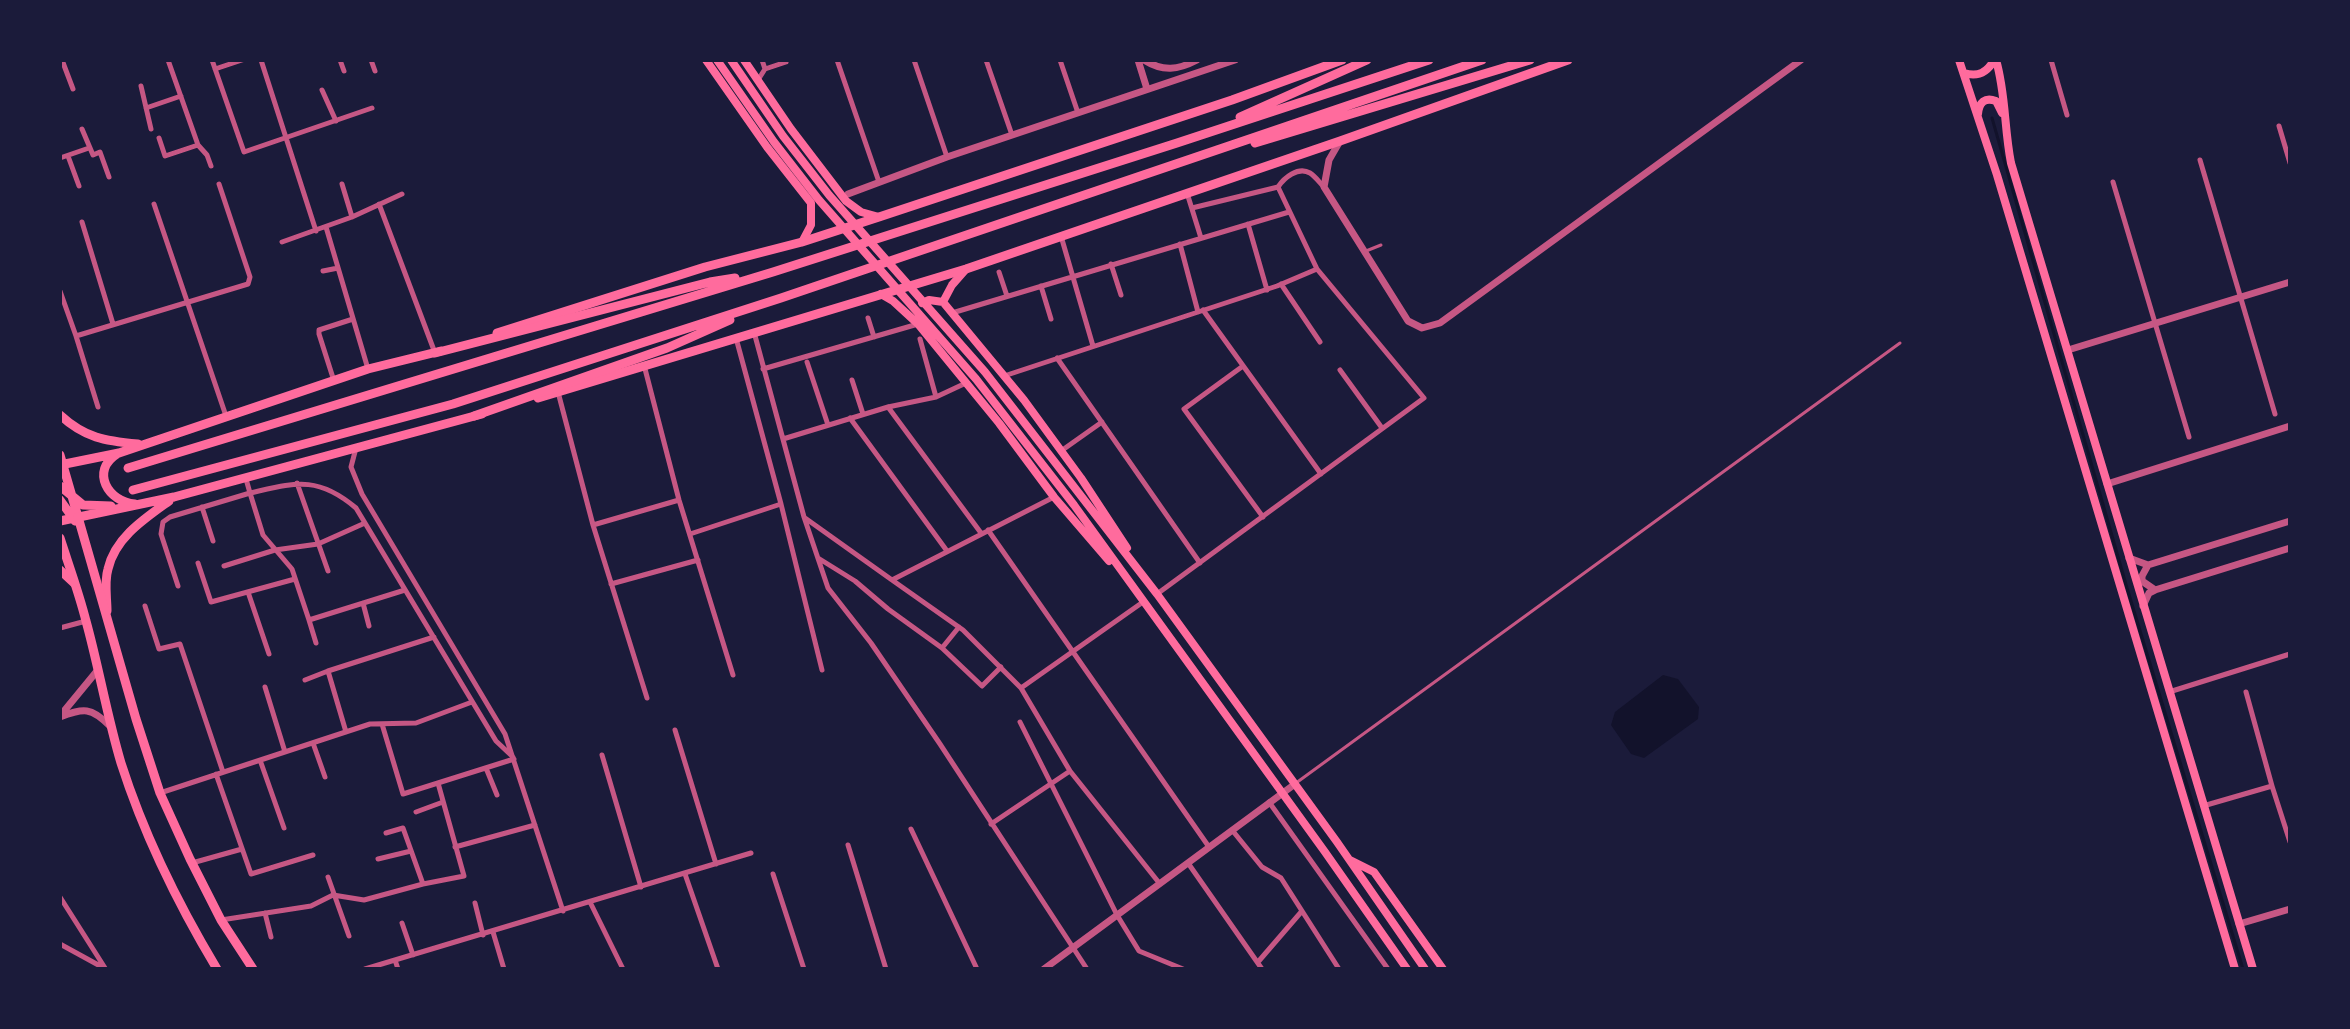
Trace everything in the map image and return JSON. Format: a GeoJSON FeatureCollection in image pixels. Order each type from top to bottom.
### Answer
{"type":"FeatureCollection","features":[{"type":"Feature","properties":{"kind":"main road"},"geometry":{"type":"LineString","coordinates":[[706,60],[767,147],[811,203],[811,225],[802,242]]}},
{"type":"Feature","properties":{"kind":"main road"},"geometry":{"type":"LineString","coordinates":[[717,60],[819,200],[976,379],[1074,505],[1407,969]]}},
{"type":"Feature","properties":{"kind":"main road"},"geometry":{"type":"LineString","coordinates":[[731,60],[783,136],[829,195],[985,372],[1157,594],[1295,784],[1425,969]]}},
{"type":"Feature","properties":{"kind":"main road"},"geometry":{"type":"LineString","coordinates":[[744,60],[791,129],[846,201],[861,212],[879,218]]}},
{"type":"Feature","properties":{"kind":"main road"},"geometry":{"type":"LineString","coordinates":[[435,353],[705,267],[802,242],[879,218],[1232,100],[1342,60]]}},
{"type":"Feature","properties":{"kind":"main road"},"geometry":{"type":"LineString","coordinates":[[1177,143],[1367,60]]}},
{"type":"Feature","properties":{"kind":"main road"},"geometry":{"type":"LineString","coordinates":[[128,468],[773,272],[1429,60]]}},
{"type":"Feature","properties":{"kind":"main road"},"geometry":{"type":"LineString","coordinates":[[134,490],[453,404],[781,298],[1482,60]]}},
{"type":"Feature","properties":{"kind":"main road"},"geometry":{"type":"LineString","coordinates":[[1183,161],[1222,153],[1530,60]]}},
{"type":"Feature","properties":{"kind":"main road"},"geometry":{"type":"LineString","coordinates":[[60,521],[246,479],[474,416],[966,269],[1568,60]]}},
{"type":"Feature","properties":{"kind":"main road"},"geometry":{"type":"LineString","coordinates":[[1959,60],[2002,192],[2235,969]]}},
{"type":"Feature","properties":{"kind":"main road"},"geometry":{"type":"LineString","coordinates":[[1964,73],[1972,76],[1984,73],[1990,69],[1995,60]]}},
{"type":"Feature","properties":{"kind":"main road"},"geometry":{"type":"LineString","coordinates":[[1995,60],[2002,81],[2004,118],[2011,163],[2253,969]]}},
{"type":"Feature","properties":{"kind":"main road"},"geometry":{"type":"LineString","coordinates":[[1978,118],[1979,106],[1983,101],[1989,99],[1996,101],[2004,118]]}},
{"type":"Feature","properties":{"kind":"main road"},"geometry":{"type":"LineString","coordinates":[[811,203],[824,203],[835,196],[838,191]]}},
{"type":"Feature","properties":{"kind":"main road"},"geometry":{"type":"LineString","coordinates":[[943,302],[952,285],[966,269]]}},
{"type":"Feature","properties":{"kind":"main road"},"geometry":{"type":"LineString","coordinates":[[253,969],[222,920],[192,863],[160,793],[75,518],[72,497],[61,461],[118,453],[368,369],[710,282],[773,272]]}},
{"type":"Feature","properties":{"kind":"main road"},"geometry":{"type":"LineString","coordinates":[[881,294],[916,322],[1018,447],[1054,497],[1143,602]]}},
{"type":"Feature","properties":{"kind":"main road"},"geometry":{"type":"LineString","coordinates":[[474,416],[667,348],[781,298]]}},
{"type":"Feature","properties":{"kind":"main road"},"geometry":{"type":"LineString","coordinates":[[916,322],[914,313],[923,302],[936,300],[943,302],[1004,376],[1061,451],[1157,594]]}},
{"type":"Feature","properties":{"kind":"main road"},"geometry":{"type":"LineString","coordinates":[[60,415],[87,435],[109,441],[144,444]]}},
{"type":"Feature","properties":{"kind":"main road"},"geometry":{"type":"LineString","coordinates":[[118,453],[105,467],[103,478],[106,487],[111,494],[122,501],[141,504]]}},
{"type":"Feature","properties":{"kind":"main road"},"geometry":{"type":"LineString","coordinates":[[60,486],[83,505],[93,507],[141,504]]}},
{"type":"Feature","properties":{"kind":"main road"},"geometry":{"type":"LineString","coordinates":[[107,616],[107,571],[120,541],[174,497]]}},
{"type":"Feature","properties":{"kind":"main road"},"geometry":{"type":"LineString","coordinates":[[60,500],[75,518]]}},
{"type":"Feature","properties":{"kind":"main road"},"geometry":{"type":"LineString","coordinates":[[60,538],[86,621],[110,726],[136,803],[164,871],[190,925],[217,969]]}},
{"type":"Feature","properties":{"kind":"main road"},"geometry":{"type":"LineString","coordinates":[[60,570],[74,583]]}},
{"type":"Feature","properties":{"kind":"main road"},"geometry":{"type":"LineString","coordinates":[[1348,859],[1374,872],[1443,969]]}},
{"type":"Feature","properties":{"kind":"street"},"geometry":{"type":"LineString","coordinates":[[62,60],[73,90]]}},
{"type":"Feature","properties":{"kind":"street"},"geometry":{"type":"LineString","coordinates":[[168,60],[198,145],[207,155],[211,166]]}},
{"type":"Feature","properties":{"kind":"street"},"geometry":{"type":"LineString","coordinates":[[212,60],[244,152],[372,108]]}},
{"type":"Feature","properties":{"kind":"street"},"geometry":{"type":"LineString","coordinates":[[215,69],[242,60]]}},
{"type":"Feature","properties":{"kind":"street"},"geometry":{"type":"LineString","coordinates":[[261,60],[316,231]]}},
{"type":"Feature","properties":{"kind":"street"},"geometry":{"type":"LineString","coordinates":[[340,60],[344,71]]}},
{"type":"Feature","properties":{"kind":"street"},"geometry":{"type":"LineString","coordinates":[[371,60],[375,71]]}},
{"type":"Feature","properties":{"kind":"street"},"geometry":{"type":"LineString","coordinates":[[762,60],[765,69]]}},
{"type":"Feature","properties":{"kind":"street"},"geometry":{"type":"LineString","coordinates":[[837,60],[879,182]]}},
{"type":"Feature","properties":{"kind":"street"},"geometry":{"type":"LineString","coordinates":[[914,60],[947,157]]}},
{"type":"Feature","properties":{"kind":"street"},"geometry":{"type":"LineString","coordinates":[[986,60],[1012,135]]}},
{"type":"Feature","properties":{"kind":"street"},"geometry":{"type":"LineString","coordinates":[[1060,60],[1078,112]]}},
{"type":"Feature","properties":{"kind":"street"},"geometry":{"type":"LineString","coordinates":[[1138,60],[1147,89]]}},
{"type":"Feature","properties":{"kind":"street"},"geometry":{"type":"LineString","coordinates":[[1144,60],[1157,67],[1171,69],[1197,60]]}},
{"type":"Feature","properties":{"kind":"street"},"geometry":{"type":"LineString","coordinates":[[848,194],[947,157],[1219,63],[1235,60]]}},
{"type":"Feature","properties":{"kind":"street"},"geometry":{"type":"LineString","coordinates":[[1192,208],[1278,187],[1284,179],[1299,171],[1310,172],[1324,187],[1408,321],[1422,328],[1440,323],[1801,60]]}},
{"type":"Feature","properties":{"kind":"street"},"geometry":{"type":"LineString","coordinates":[[2051,60],[2067,115]]}},
{"type":"Feature","properties":{"kind":"street"},"geometry":{"type":"LineString","coordinates":[[758,80],[765,69],[786,62]]}},
{"type":"Feature","properties":{"kind":"street"},"geometry":{"type":"LineString","coordinates":[[141,86],[151,129]]}},
{"type":"Feature","properties":{"kind":"street"},"geometry":{"type":"LineString","coordinates":[[322,90],[336,121]]}},
{"type":"Feature","properties":{"kind":"street"},"geometry":{"type":"LineString","coordinates":[[146,108],[181,96]]}},
{"type":"Feature","properties":{"kind":"street"},"geometry":{"type":"LineString","coordinates":[[2279,126],[2290,163]]}},
{"type":"Feature","properties":{"kind":"street"},"geometry":{"type":"LineString","coordinates":[[82,129],[93,155],[100,152],[109,177]]}},
{"type":"Feature","properties":{"kind":"street"},"geometry":{"type":"LineString","coordinates":[[159,138],[165,156],[198,145]]}},
{"type":"Feature","properties":{"kind":"street"},"geometry":{"type":"LineString","coordinates":[[1324,187],[1329,160],[1340,141]]}},
{"type":"Feature","properties":{"kind":"street"},"geometry":{"type":"LineString","coordinates":[[60,158],[89,148]]}},
{"type":"Feature","properties":{"kind":"street"},"geometry":{"type":"LineString","coordinates":[[68,156],[79,186]]}},
{"type":"Feature","properties":{"kind":"street"},"geometry":{"type":"LineString","coordinates":[[2200,160],[2275,414]]}},
{"type":"Feature","properties":{"kind":"street"},"geometry":{"type":"LineString","coordinates":[[2113,182],[2189,437]]}},
{"type":"Feature","properties":{"kind":"street"},"geometry":{"type":"LineString","coordinates":[[76,336],[248,284],[250,280],[219,184]]}},
{"type":"Feature","properties":{"kind":"street"},"geometry":{"type":"LineString","coordinates":[[342,184],[352,217]]}},
{"type":"Feature","properties":{"kind":"street"},"geometry":{"type":"LineString","coordinates":[[1157,594],[1424,398],[1317,269],[1278,187]]}},
{"type":"Feature","properties":{"kind":"street"},"geometry":{"type":"LineString","coordinates":[[1187,193],[1201,238]]}},
{"type":"Feature","properties":{"kind":"street"},"geometry":{"type":"LineString","coordinates":[[282,242],[327,227],[402,194]]}},
{"type":"Feature","properties":{"kind":"street"},"geometry":{"type":"LineString","coordinates":[[154,204],[226,416]]}},
{"type":"Feature","properties":{"kind":"street"},"geometry":{"type":"LineString","coordinates":[[379,204],[435,353]]}},
{"type":"Feature","properties":{"kind":"street"},"geometry":{"type":"LineString","coordinates":[[952,313],[1289,212]]}},
{"type":"Feature","properties":{"kind":"street"},"geometry":{"type":"LineString","coordinates":[[82,222],[113,324]]}},
{"type":"Feature","properties":{"kind":"street"},"geometry":{"type":"LineString","coordinates":[[1248,224],[1267,290]]}},
{"type":"Feature","properties":{"kind":"street"},"geometry":{"type":"LineString","coordinates":[[327,227],[368,369]]}},
{"type":"Feature","properties":{"kind":"street"},"geometry":{"type":"LineString","coordinates":[[1061,236],[1093,346]]}},
{"type":"Feature","properties":{"kind":"street"},"geometry":{"type":"LineString","coordinates":[[1179,244],[1201,311],[1321,474]]}},
{"type":"Feature","properties":{"kind":"street"},"geometry":{"type":"LineString","coordinates":[[1111,264],[1121,295]]}},
{"type":"Feature","properties":{"kind":"street"},"geometry":{"type":"LineString","coordinates":[[323,272],[338,268]]}},
{"type":"Feature","properties":{"kind":"street"},"geometry":{"type":"LineString","coordinates":[[1004,376],[1267,290],[1317,269]]}},
{"type":"Feature","properties":{"kind":"street"},"geometry":{"type":"LineString","coordinates":[[999,272],[1008,296]]}},
{"type":"Feature","properties":{"kind":"street"},"geometry":{"type":"LineString","coordinates":[[2068,350],[2290,282]]}},
{"type":"Feature","properties":{"kind":"street"},"geometry":{"type":"LineString","coordinates":[[1281,284],[1320,342]]}},
{"type":"Feature","properties":{"kind":"street"},"geometry":{"type":"LineString","coordinates":[[1041,286],[1051,319]]}},
{"type":"Feature","properties":{"kind":"street"},"geometry":{"type":"LineString","coordinates":[[60,291],[98,407]]}},
{"type":"Feature","properties":{"kind":"street"},"geometry":{"type":"LineString","coordinates":[[868,318],[874,337]]}},
{"type":"Feature","properties":{"kind":"street"},"geometry":{"type":"LineString","coordinates":[[334,381],[319,330],[354,319]]}},
{"type":"Feature","properties":{"kind":"street"},"geometry":{"type":"LineString","coordinates":[[763,369],[874,337],[916,322]]}},
{"type":"Feature","properties":{"kind":"street"},"geometry":{"type":"LineString","coordinates":[[754,332],[804,517],[828,588],[871,643],[1087,969]]}},
{"type":"Feature","properties":{"kind":"street"},"geometry":{"type":"LineString","coordinates":[[736,338],[781,504],[822,670]]}},
{"type":"Feature","properties":{"kind":"street"},"geometry":{"type":"LineString","coordinates":[[920,339],[936,396]]}},
{"type":"Feature","properties":{"kind":"street"},"geometry":{"type":"LineString","coordinates":[[1057,358],[1200,563]]}},
{"type":"Feature","properties":{"kind":"street"},"geometry":{"type":"LineString","coordinates":[[807,362],[828,425]]}},
{"type":"Feature","properties":{"kind":"street"},"geometry":{"type":"LineString","coordinates":[[644,365],[679,500],[733,675]]}},
{"type":"Feature","properties":{"kind":"street"},"geometry":{"type":"LineString","coordinates":[[1243,366],[1185,409],[1263,517]]}},
{"type":"Feature","properties":{"kind":"street"},"geometry":{"type":"LineString","coordinates":[[1340,370],[1382,428]]}},
{"type":"Feature","properties":{"kind":"street"},"geometry":{"type":"LineString","coordinates":[[852,380],[863,414]]}},
{"type":"Feature","properties":{"kind":"street"},"geometry":{"type":"LineString","coordinates":[[783,439],[863,414],[936,396],[966,383]]}},
{"type":"Feature","properties":{"kind":"street"},"geometry":{"type":"LineString","coordinates":[[557,392],[593,525],[647,698]]}},
{"type":"Feature","properties":{"kind":"street"},"geometry":{"type":"LineString","coordinates":[[888,407],[981,533]]}},
{"type":"Feature","properties":{"kind":"street"},"geometry":{"type":"LineString","coordinates":[[850,418],[946,551]]}},
{"type":"Feature","properties":{"kind":"street"},"geometry":{"type":"LineString","coordinates":[[1061,451],[1102,422]]}},
{"type":"Feature","properties":{"kind":"street"},"geometry":{"type":"LineString","coordinates":[[2108,484],[2290,426]]}},
{"type":"Feature","properties":{"kind":"street"},"geometry":{"type":"LineString","coordinates":[[356,448],[351,467],[362,494],[505,734],[563,911]]}},
{"type":"Feature","properties":{"kind":"street"},"geometry":{"type":"LineString","coordinates":[[246,479],[263,535],[292,569],[316,643]]}},
{"type":"Feature","properties":{"kind":"street"},"geometry":{"type":"LineString","coordinates":[[178,586],[161,534],[163,522],[170,517],[250,493],[297,483],[324,488],[342,496],[356,508],[495,741],[514,759]]}},
{"type":"Feature","properties":{"kind":"street"},"geometry":{"type":"LineString","coordinates":[[297,483],[327,571]]}},
{"type":"Feature","properties":{"kind":"street"},"geometry":{"type":"LineString","coordinates":[[892,580],[1054,497]]}},
{"type":"Feature","properties":{"kind":"street"},"geometry":{"type":"LineString","coordinates":[[593,525],[679,500]]}},
{"type":"Feature","properties":{"kind":"street"},"geometry":{"type":"LineString","coordinates":[[690,534],[781,504]]}},
{"type":"Feature","properties":{"kind":"street"},"geometry":{"type":"LineString","coordinates":[[202,507],[213,541]]}},
{"type":"Feature","properties":{"kind":"street"},"geometry":{"type":"LineString","coordinates":[[804,517],[959,627],[1022,688],[1070,771],[1160,884]]}},
{"type":"Feature","properties":{"kind":"street"},"geometry":{"type":"LineString","coordinates":[[2129,558],[2148,565],[2290,521]]}},
{"type":"Feature","properties":{"kind":"street"},"geometry":{"type":"LineString","coordinates":[[224,566],[275,550],[318,544],[365,524]]}},
{"type":"Feature","properties":{"kind":"street"},"geometry":{"type":"LineString","coordinates":[[988,530],[1209,847]]}},
{"type":"Feature","properties":{"kind":"street"},"geometry":{"type":"LineString","coordinates":[[2144,606],[2149,593],[2155,590],[2290,548]]}},
{"type":"Feature","properties":{"kind":"street"},"geometry":{"type":"LineString","coordinates":[[818,558],[855,581],[888,609],[942,648],[982,686],[1001,667]]}},
{"type":"Feature","properties":{"kind":"street"},"geometry":{"type":"LineString","coordinates":[[611,584],[698,560]]}},
{"type":"Feature","properties":{"kind":"street"},"geometry":{"type":"LineString","coordinates":[[198,563],[211,603],[295,579]]}},
{"type":"Feature","properties":{"kind":"street"},"geometry":{"type":"LineString","coordinates":[[2148,565],[2142,581],[2155,590]]}},
{"type":"Feature","properties":{"kind":"street"},"geometry":{"type":"LineString","coordinates":[[309,620],[405,590]]}},
{"type":"Feature","properties":{"kind":"street"},"geometry":{"type":"LineString","coordinates":[[248,592],[269,654]]}},
{"type":"Feature","properties":{"kind":"street"},"geometry":{"type":"LineString","coordinates":[[1022,688],[1143,602]]}},
{"type":"Feature","properties":{"kind":"street"},"geometry":{"type":"LineString","coordinates":[[363,603],[369,626]]}},
{"type":"Feature","properties":{"kind":"street"},"geometry":{"type":"LineString","coordinates":[[145,606],[159,649],[180,644],[223,772]]}},
{"type":"Feature","properties":{"kind":"street"},"geometry":{"type":"LineString","coordinates":[[60,628],[86,621]]}},
{"type":"Feature","properties":{"kind":"street"},"geometry":{"type":"LineString","coordinates":[[942,648],[959,627]]}},
{"type":"Feature","properties":{"kind":"street"},"geometry":{"type":"LineString","coordinates":[[304,680],[434,637]]}},
{"type":"Feature","properties":{"kind":"street"},"geometry":{"type":"LineString","coordinates":[[2169,692],[2290,654]]}},
{"type":"Feature","properties":{"kind":"street"},"geometry":{"type":"LineString","coordinates":[[60,717],[97,671]]}},
{"type":"Feature","properties":{"kind":"street"},"geometry":{"type":"LineString","coordinates":[[328,671],[346,732]]}},
{"type":"Feature","properties":{"kind":"street"},"geometry":{"type":"LineString","coordinates":[[265,687],[285,752]]}},
{"type":"Feature","properties":{"kind":"street"},"geometry":{"type":"LineString","coordinates":[[2246,692],[2290,842]]}},
{"type":"Feature","properties":{"kind":"street"},"geometry":{"type":"LineString","coordinates":[[160,793],[370,724],[416,723],[472,702]]}},
{"type":"Feature","properties":{"kind":"street"},"geometry":{"type":"LineString","coordinates":[[60,717],[75,711],[89,710],[99,715],[110,726]]}},
{"type":"Feature","properties":{"kind":"street"},"geometry":{"type":"LineString","coordinates":[[1020,722],[1117,915],[1139,951],[1183,969]]}},
{"type":"Feature","properties":{"kind":"street"},"geometry":{"type":"LineString","coordinates":[[382,724],[403,794],[514,759]]}},
{"type":"Feature","properties":{"kind":"street"},"geometry":{"type":"LineString","coordinates":[[675,730],[716,864]]}},
{"type":"Feature","properties":{"kind":"street"},"geometry":{"type":"LineString","coordinates":[[313,742],[325,777]]}},
{"type":"Feature","properties":{"kind":"street"},"geometry":{"type":"LineString","coordinates":[[602,755],[641,887]]}},
{"type":"Feature","properties":{"kind":"street"},"geometry":{"type":"LineString","coordinates":[[261,760],[284,828]]}},
{"type":"Feature","properties":{"kind":"street"},"geometry":{"type":"LineString","coordinates":[[486,768],[497,795]]}},
{"type":"Feature","properties":{"kind":"street"},"geometry":{"type":"LineString","coordinates":[[992,824],[1070,771]]}},
{"type":"Feature","properties":{"kind":"street"},"geometry":{"type":"LineString","coordinates":[[216,774],[251,874],[313,855]]}},
{"type":"Feature","properties":{"kind":"street"},"geometry":{"type":"LineString","coordinates":[[222,920],[311,906],[333,894],[364,900],[423,884],[465,876],[438,783]]}},
{"type":"Feature","properties":{"kind":"street"},"geometry":{"type":"LineString","coordinates":[[1044,969],[1295,784]]}},
{"type":"Feature","properties":{"kind":"street"},"geometry":{"type":"LineString","coordinates":[[2203,806],[2272,786]]}},
{"type":"Feature","properties":{"kind":"street"},"geometry":{"type":"LineString","coordinates":[[416,812],[443,802]]}},
{"type":"Feature","properties":{"kind":"street"},"geometry":{"type":"LineString","coordinates":[[1269,802],[1388,969]]}},
{"type":"Feature","properties":{"kind":"street"},"geometry":{"type":"LineString","coordinates":[[455,847],[535,825]]}},
{"type":"Feature","properties":{"kind":"street"},"geometry":{"type":"LineString","coordinates":[[386,832],[403,828],[423,884]]}},
{"type":"Feature","properties":{"kind":"street"},"geometry":{"type":"LineString","coordinates":[[911,829],[977,969]]}},
{"type":"Feature","properties":{"kind":"street"},"geometry":{"type":"LineString","coordinates":[[1232,830],[1262,867],[1281,878],[1339,969]]}},
{"type":"Feature","properties":{"kind":"street"},"geometry":{"type":"LineString","coordinates":[[848,845],[886,969]]}},
{"type":"Feature","properties":{"kind":"street"},"geometry":{"type":"LineString","coordinates":[[192,863],[242,849]]}},
{"type":"Feature","properties":{"kind":"street"},"geometry":{"type":"LineString","coordinates":[[378,860],[411,851]]}},
{"type":"Feature","properties":{"kind":"street"},"geometry":{"type":"LineString","coordinates":[[365,969],[752,853]]}},
{"type":"Feature","properties":{"kind":"street"},"geometry":{"type":"LineString","coordinates":[[1188,863],[1262,969]]}},
{"type":"Feature","properties":{"kind":"street"},"geometry":{"type":"LineString","coordinates":[[773,873],[804,969]]}},
{"type":"Feature","properties":{"kind":"street"},"geometry":{"type":"LineString","coordinates":[[685,874],[718,969]]}},
{"type":"Feature","properties":{"kind":"street"},"geometry":{"type":"LineString","coordinates":[[327,877],[349,936]]}},
{"type":"Feature","properties":{"kind":"street"},"geometry":{"type":"LineString","coordinates":[[60,897],[105,969]]}},
{"type":"Feature","properties":{"kind":"street"},"geometry":{"type":"LineString","coordinates":[[590,902],[623,969]]}},
{"type":"Feature","properties":{"kind":"street"},"geometry":{"type":"LineString","coordinates":[[475,903],[483,934]]}},
{"type":"Feature","properties":{"kind":"street"},"geometry":{"type":"LineString","coordinates":[[2239,924],[2290,909]]}},
{"type":"Feature","properties":{"kind":"street"},"geometry":{"type":"LineString","coordinates":[[1258,962],[1302,911]]}},
{"type":"Feature","properties":{"kind":"street"},"geometry":{"type":"LineString","coordinates":[[266,913],[271,936]]}},
{"type":"Feature","properties":{"kind":"street"},"geometry":{"type":"LineString","coordinates":[[402,923],[413,955]]}},
{"type":"Feature","properties":{"kind":"street"},"geometry":{"type":"LineString","coordinates":[[493,932],[504,969]]}},
{"type":"Feature","properties":{"kind":"street"},"geometry":{"type":"LineString","coordinates":[[60,944],[105,969]]}},
{"type":"Feature","properties":{"kind":"street"},"geometry":{"type":"LineString","coordinates":[[395,960],[398,969]]}},
{"type":"Feature","properties":{"kind":"lane"},"geometry":{"type":"LineString","coordinates":[[1364,251],[1381,245]]}},
{"type":"Feature","properties":{"kind":"lane"},"geometry":{"type":"LineString","coordinates":[[1295,784],[1900,343]]}},
{"type":"Feature","properties":{"kind":"shaded area"},"geometry":{"type":"Polygon","coordinates":[[[1663,675],[1678,679],[1699,707],[1698,719],[1644,758],[1631,754],[1611,725],[1615,712],[1663,675]]]}},
{"type":"Feature","properties":{"kind":"waterway"},"geometry":{"type":"LineString","coordinates":[[1992,118],[2127,588],[2243,969]]}}]}
